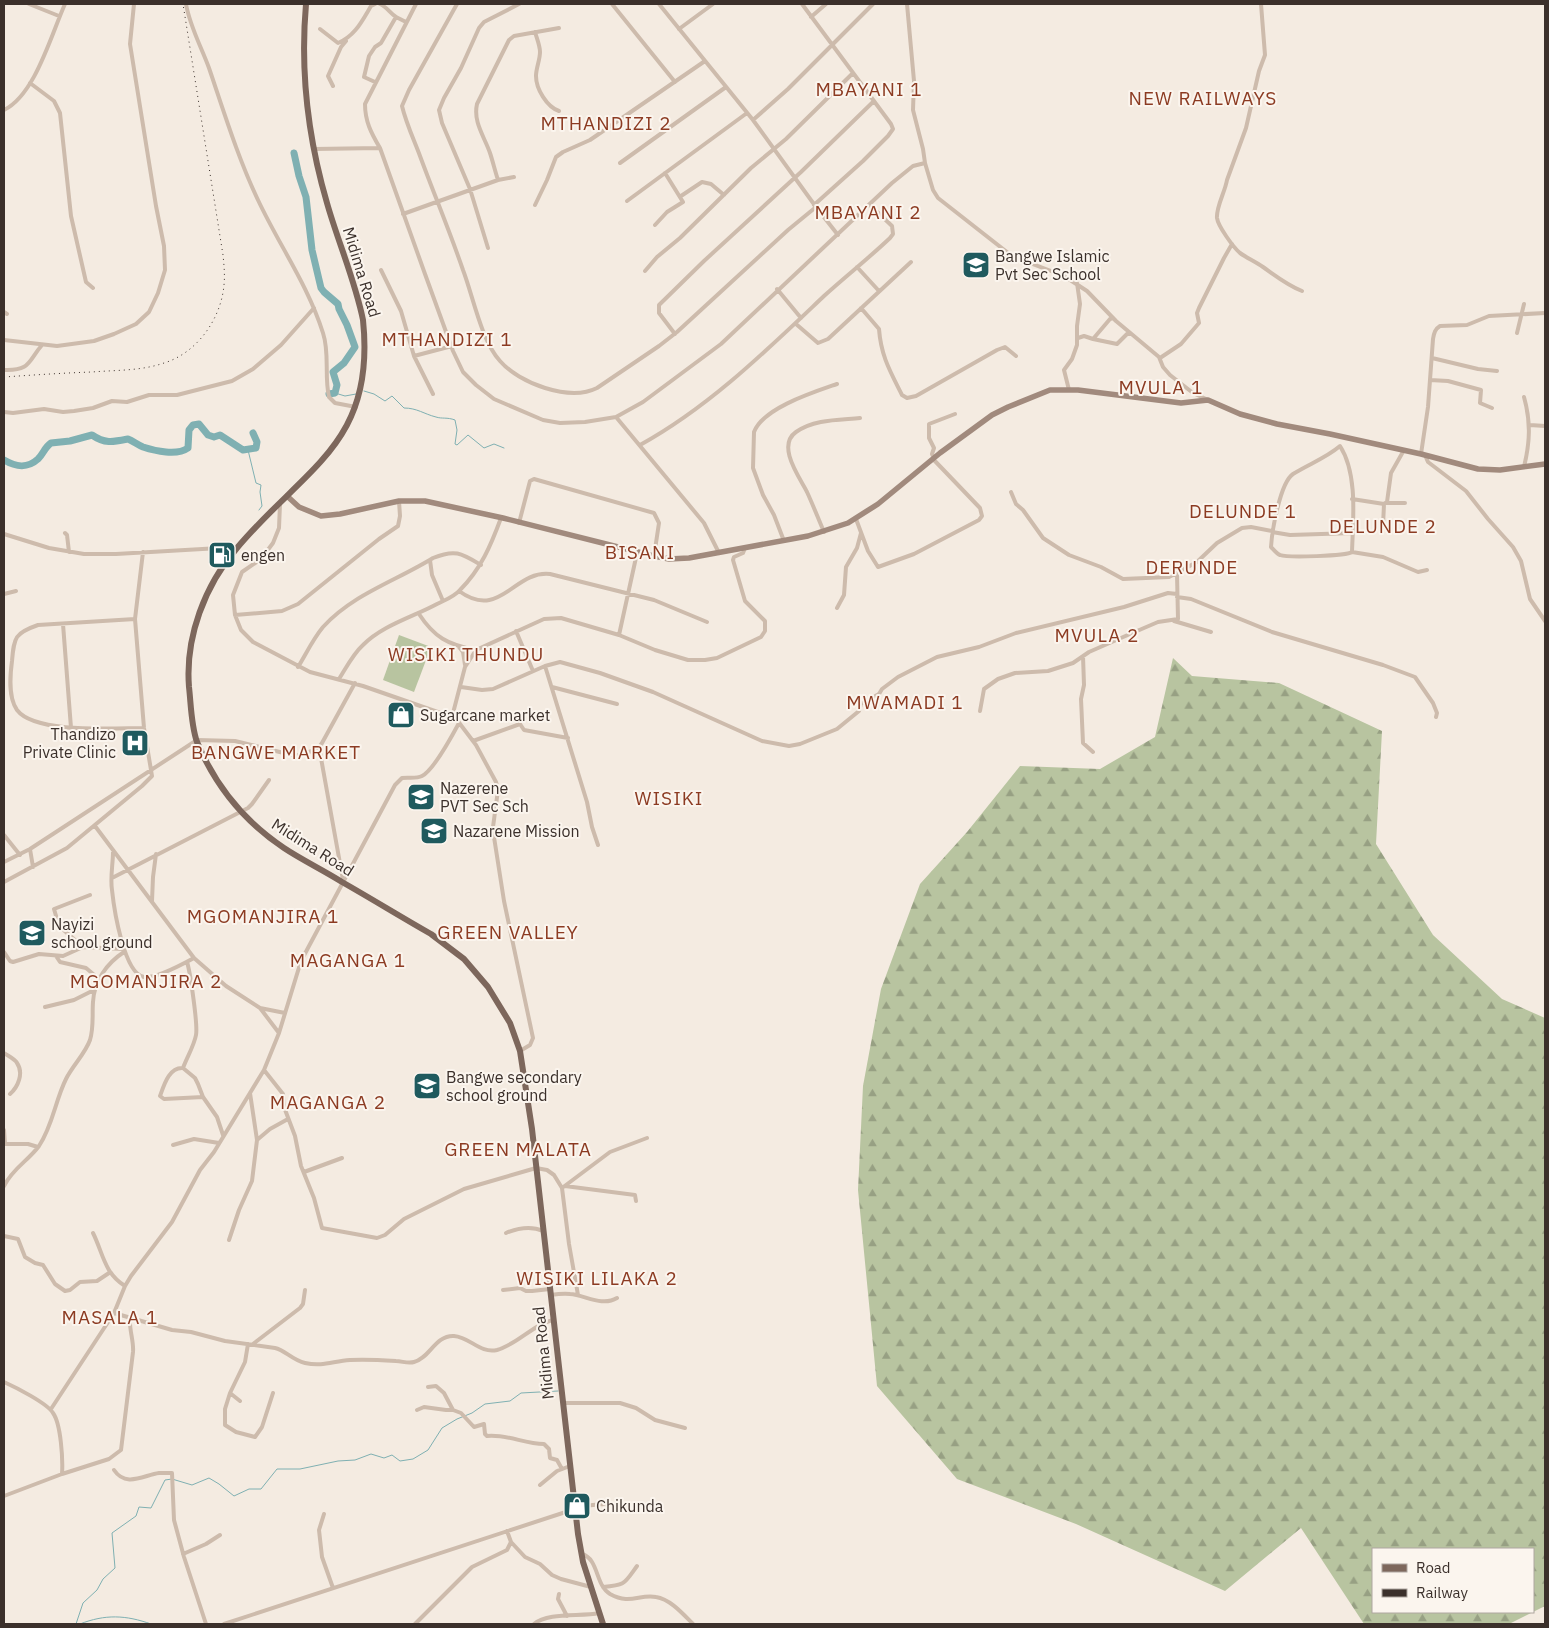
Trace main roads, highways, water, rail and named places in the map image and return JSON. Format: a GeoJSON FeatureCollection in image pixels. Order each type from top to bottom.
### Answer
{"type":"FeatureCollection","features":[{"type":"Feature","properties":{"kind":"main road","name":"Midima Road"},"geometry":{"type":"LineString","coordinates":[[306,4],[303,64],[308,118],[327,203],[364,320],[364,370],[356,407],[350,422],[336,444],[320,463],[237,547],[220,570],[197,616],[189,661],[192,713],[197,740],[220,785],[240,812],[260,831],[284,848],[431,934],[464,959],[484,982],[510,1023],[520,1051],[536,1168],[574,1511],[581,1554],[603,1624]]}},
{"type":"Feature","properties":{"kind":"waterway"},"geometry":{"type":"LineString","coordinates":[[294,153],[306,197],[312,250],[321,288],[338,304],[355,347],[344,363],[333,372],[337,385],[335,393],[329,394]]}},
{"type":"Feature","properties":{"kind":"waterway"},"geometry":{"type":"LineString","coordinates":[[364,391],[374,394],[385,401],[392,396],[404,408],[417,410],[438,418],[455,420],[457,430],[455,444],[457,445],[468,435],[484,448],[494,444],[504,448]]}},
{"type":"Feature","properties":{"kind":"waterway"},"geometry":{"type":"LineString","coordinates":[[335,393],[345,396],[356,394]]}},
{"type":"Feature","properties":{"kind":"waterway"},"geometry":{"type":"LineString","coordinates":[[4,460],[26,466],[38,459],[51,443],[70,441],[92,435],[105,441],[128,439],[143,447],[154,450],[178,452],[188,448],[189,430],[193,425],[199,424],[208,435],[214,437],[220,435],[243,450],[256,448],[257,442],[253,433]]}},
{"type":"Feature","properties":{"kind":"waterway"},"geometry":{"type":"LineString","coordinates":[[248,450],[256,483],[261,485],[262,506],[259,510]]}},
{"type":"Feature","properties":{"kind":"waterway"},"geometry":{"type":"LineString","coordinates":[[76,1624],[83,1603],[97,1590],[103,1579],[115,1568],[112,1533],[136,1516],[139,1507],[151,1508],[165,1480],[172,1479],[192,1485],[209,1478],[234,1496],[249,1489],[261,1489],[277,1469],[300,1469],[338,1461],[355,1460],[371,1454],[384,1458],[392,1455],[400,1461],[413,1459],[428,1450],[442,1428],[472,1413],[485,1404],[510,1401],[521,1393],[558,1391]]}},
{"type":"Feature","properties":{"kind":"waterway"},"geometry":{"type":"LineString","coordinates":[[80,1624],[107,1617],[124,1617],[151,1624]]}},
{"type":"Feature","properties":{"kind":"railway"},"geometry":{"type":"LineString","coordinates":[[4,377],[128,370],[155,366],[176,358],[197,343],[218,310],[222,298],[224,262],[183,4]]}},
{"type":"Feature","properties":{"kind":"place","name":"Bangwe Islamic Pvt Sec School"},"geometry":{"type":"Point","coordinates":[976,265]}},
{"type":"Feature","properties":{"kind":"place","name":"engen"},"geometry":{"type":"Point","coordinates":[222,555]}},
{"type":"Feature","properties":{"kind":"place","name":"Sugarcane market"},"geometry":{"type":"Point","coordinates":[401,715]}},
{"type":"Feature","properties":{"kind":"place","name":"Thandizo Private Clinic"},"geometry":{"type":"Point","coordinates":[135,743]}},
{"type":"Feature","properties":{"kind":"place","name":"Nazerene PVT Sec Sch"},"geometry":{"type":"Point","coordinates":[421,797]}},
{"type":"Feature","properties":{"kind":"place","name":"Nazarene Mission"},"geometry":{"type":"Point","coordinates":[434,831]}},
{"type":"Feature","properties":{"kind":"place","name":"Nayizi school ground"},"geometry":{"type":"Point","coordinates":[32,933]}},
{"type":"Feature","properties":{"kind":"place","name":"Bangwe secondary school ground"},"geometry":{"type":"Point","coordinates":[427,1086]}},
{"type":"Feature","properties":{"kind":"place","name":"Chikunda"},"geometry":{"type":"Point","coordinates":[577,1506]}},
{"type":"Feature","properties":{"kind":"district","name":"MBAYANI 1"},"geometry":{"type":"Point","coordinates":[869,89]}},
{"type":"Feature","properties":{"kind":"district","name":"NEW RAILWAYS"},"geometry":{"type":"Point","coordinates":[1203,98]}},
{"type":"Feature","properties":{"kind":"district","name":"MTHANDIZI 2"},"geometry":{"type":"Point","coordinates":[606,123]}},
{"type":"Feature","properties":{"kind":"district","name":"MBAYANI 2"},"geometry":{"type":"Point","coordinates":[868,212]}},
{"type":"Feature","properties":{"kind":"district","name":"MTHANDIZI 1"},"geometry":{"type":"Point","coordinates":[447,339]}},
{"type":"Feature","properties":{"kind":"district","name":"MVULA 1"},"geometry":{"type":"Point","coordinates":[1161,387]}},
{"type":"Feature","properties":{"kind":"district","name":"DELUNDE 1"},"geometry":{"type":"Point","coordinates":[1243,511]}},
{"type":"Feature","properties":{"kind":"district","name":"DELUNDE 2"},"geometry":{"type":"Point","coordinates":[1383,526]}},
{"type":"Feature","properties":{"kind":"district","name":"BISANI"},"geometry":{"type":"Point","coordinates":[640,552]}},
{"type":"Feature","properties":{"kind":"district","name":"DERUNDE"},"geometry":{"type":"Point","coordinates":[1192,567]}},
{"type":"Feature","properties":{"kind":"district","name":"MVULA 2"},"geometry":{"type":"Point","coordinates":[1097,635]}},
{"type":"Feature","properties":{"kind":"district","name":"WISIKI THUNDU"},"geometry":{"type":"Point","coordinates":[466,654]}},
{"type":"Feature","properties":{"kind":"district","name":"MWAMADI 1"},"geometry":{"type":"Point","coordinates":[905,702]}},
{"type":"Feature","properties":{"kind":"district","name":"BANGWE MARKET"},"geometry":{"type":"Point","coordinates":[276,752]}},
{"type":"Feature","properties":{"kind":"district","name":"WISIKI"},"geometry":{"type":"Point","coordinates":[669,798]}},
{"type":"Feature","properties":{"kind":"district","name":"MGOMANJIRA 1"},"geometry":{"type":"Point","coordinates":[263,916]}},
{"type":"Feature","properties":{"kind":"district","name":"GREEN VALLEY"},"geometry":{"type":"Point","coordinates":[508,932]}},
{"type":"Feature","properties":{"kind":"district","name":"MAGANGA 1"},"geometry":{"type":"Point","coordinates":[348,960]}},
{"type":"Feature","properties":{"kind":"district","name":"MGOMANJIRA 2"},"geometry":{"type":"Point","coordinates":[146,981]}},
{"type":"Feature","properties":{"kind":"district","name":"MAGANGA 2"},"geometry":{"type":"Point","coordinates":[328,1102]}},
{"type":"Feature","properties":{"kind":"district","name":"GREEN MALATA"},"geometry":{"type":"Point","coordinates":[518,1149]}},
{"type":"Feature","properties":{"kind":"district","name":"WISIKI LILAKA 2"},"geometry":{"type":"Point","coordinates":[597,1278]}},
{"type":"Feature","properties":{"kind":"district","name":"MASALA 1"},"geometry":{"type":"Point","coordinates":[110,1317]}}]}
